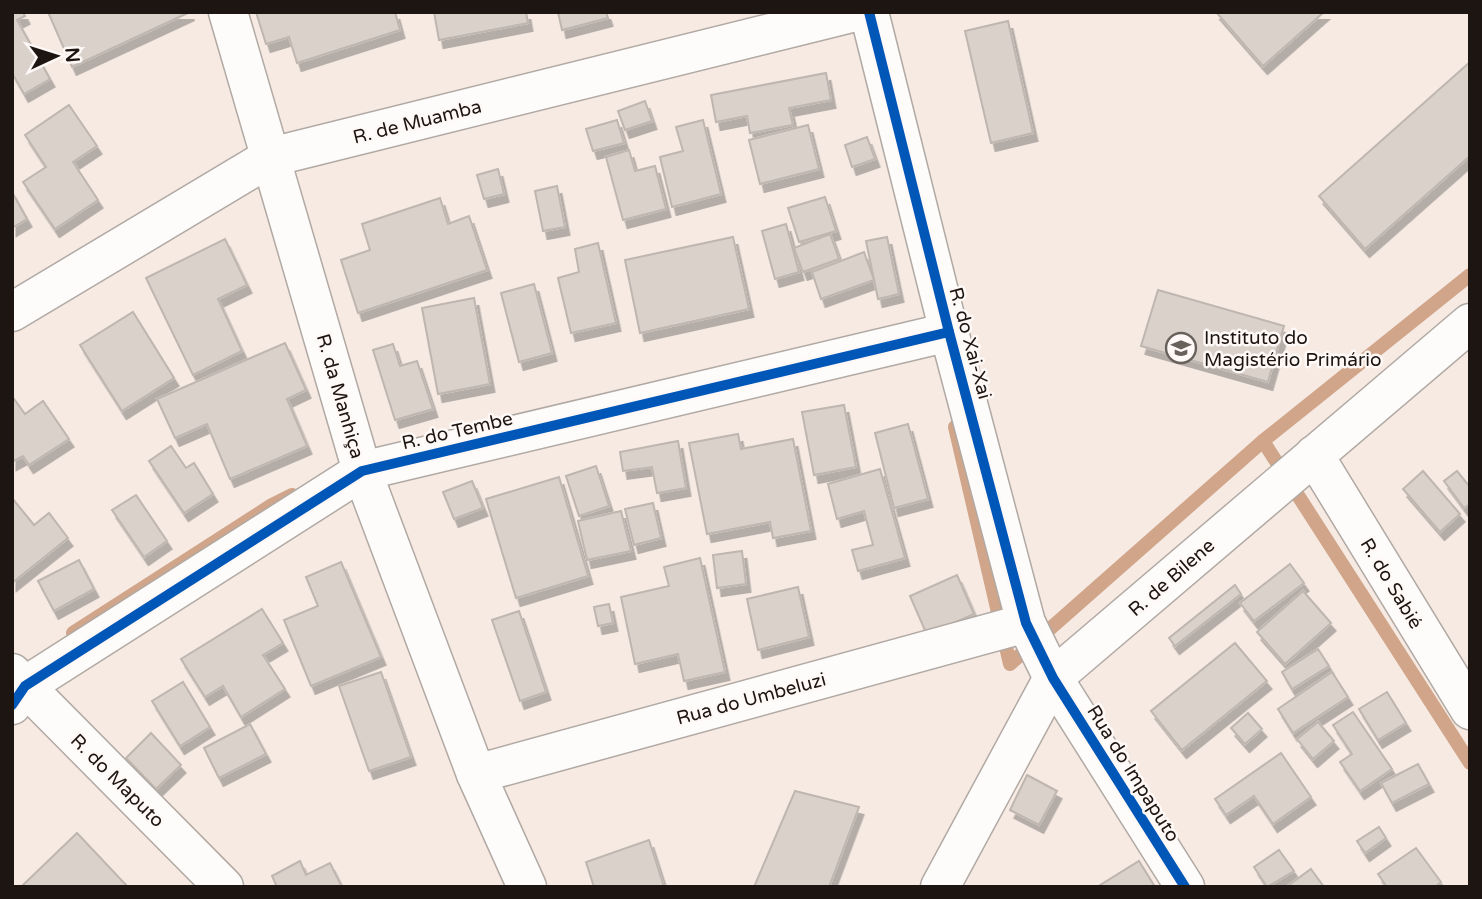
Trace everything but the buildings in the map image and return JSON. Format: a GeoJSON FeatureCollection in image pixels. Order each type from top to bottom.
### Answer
{"type":"FeatureCollection","features":[{"type":"Feature","properties":{"kind":"street","name":"R. da Manhiça"},"geometry":{"type":"LineString","coordinates":[[228,12],[362,471],[476,774],[527,887]]}},
{"type":"Feature","properties":{"kind":"street","name":"R. de Muamba"},"geometry":{"type":"LineString","coordinates":[[12,312],[271,157],[855,12]]}},
{"type":"Feature","properties":{"kind":"street","name":"R. do Xai-Xai"},"geometry":{"type":"LineString","coordinates":[[869,12],[1026,623],[1053,678]]}},
{"type":"Feature","properties":{"kind":"street","name":"R. de Bilene"},"geometry":{"type":"LineString","coordinates":[[940,887],[1053,678],[1470,323]]}},
{"type":"Feature","properties":{"kind":"street","name":"R. do Tembe"},"geometry":{"type":"LineString","coordinates":[[17,688],[362,471],[949,331]]}},
{"type":"Feature","properties":{"kind":"street","name":"R. do Sabié"},"geometry":{"type":"LineString","coordinates":[[1314,455],[1470,710]]}},
{"type":"Feature","properties":{"kind":"street","name":"Rua do Umbeluzi"},"geometry":{"type":"LineString","coordinates":[[476,774],[1026,623]]}},
{"type":"Feature","properties":{"kind":"street","name":"Rua do Impaputo"},"geometry":{"type":"LineString","coordinates":[[1053,678],[1185,887]]}},
{"type":"Feature","properties":{"kind":"street","name":"R. do Maputo"},"geometry":{"type":"LineString","coordinates":[[17,688],[224,887]]}},
{"type":"Feature","properties":{"kind":"waterway"},"geometry":{"type":"LineString","coordinates":[[955,427],[1010,664],[1263,441],[1470,275]]}},
{"type":"Feature","properties":{"kind":"waterway"},"geometry":{"type":"LineString","coordinates":[[1263,441],[1470,763]]}},
{"type":"Feature","properties":{"kind":"waterway"},"geometry":{"type":"LineString","coordinates":[[73,633],[272,505],[292,495]]}},
{"type":"Feature","properties":{"kind":"cycle path"},"geometry":{"type":"LineString","coordinates":[[869,12],[949,332],[1026,623],[1053,678],[1185,887]]}},
{"type":"Feature","properties":{"kind":"cycle path"},"geometry":{"type":"LineString","coordinates":[[12,705],[25,686],[362,471],[949,332]]}},
{"type":"Feature","properties":{"kind":"place","name":"Instituto do Magistério Primário"},"geometry":{"type":"Point","coordinates":[1181,348]}}]}
